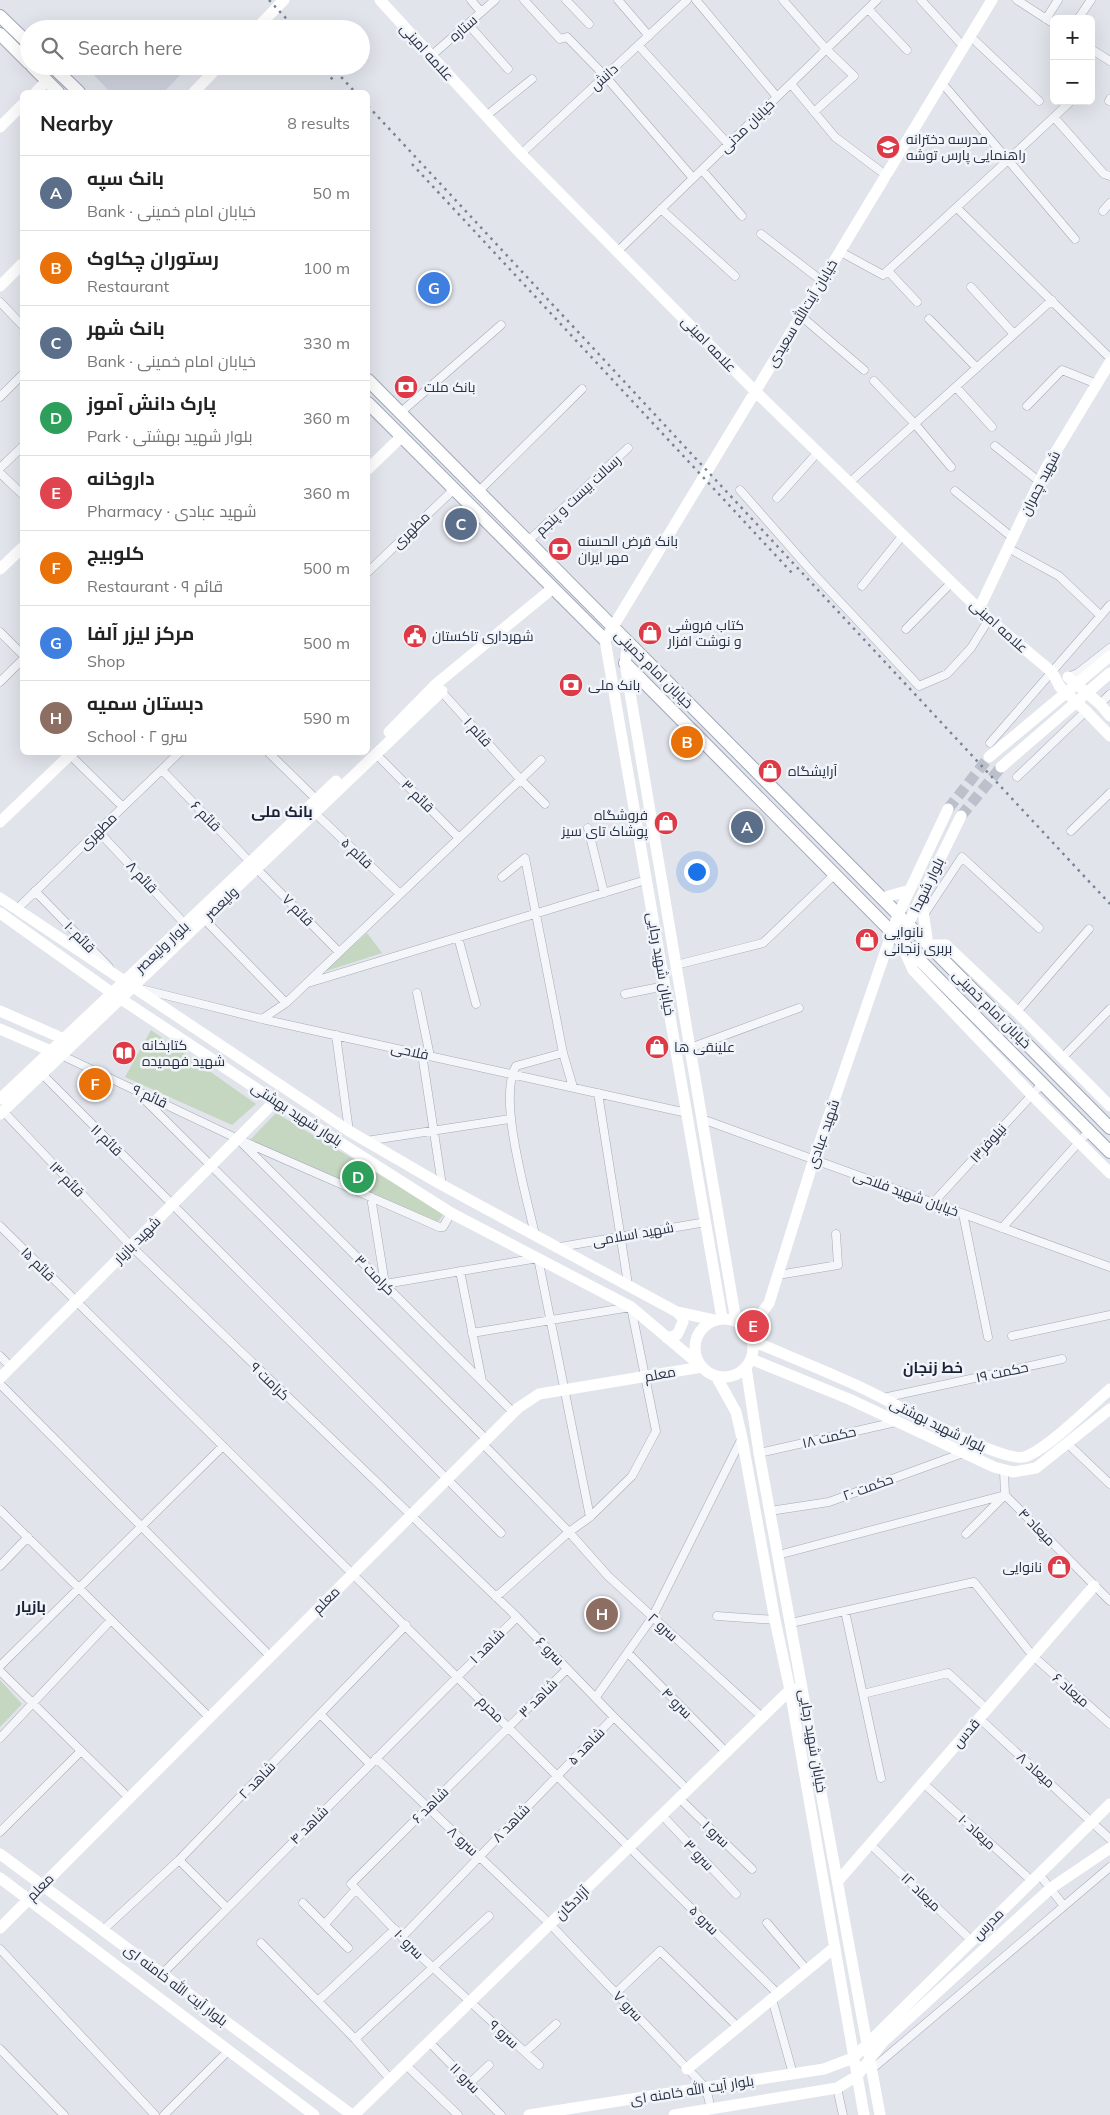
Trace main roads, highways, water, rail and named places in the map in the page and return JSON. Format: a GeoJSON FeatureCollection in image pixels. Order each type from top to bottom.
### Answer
{"type":"FeatureCollection","features":[{"type":"Feature","properties":{"kind":"main road"},"geometry":{"type":"LineString","coordinates":[[0,16],[20,35]]}},
{"type":"Feature","properties":{"kind":"main road"},"geometry":{"type":"LineString","coordinates":[[0,34],[20,54]]}},
{"type":"Feature","properties":{"kind":"main road"},"geometry":{"type":"LineString","coordinates":[[41,75],[56,90]]}},
{"type":"Feature","properties":{"kind":"main road"},"geometry":{"type":"LineString","coordinates":[[61,75],[77,90]]}},
{"type":"Feature","properties":{"kind":"main road","name":"خیابان امام خمینی"},"geometry":{"type":"LineString","coordinates":[[370,382],[1110,1128]]}},
{"type":"Feature","properties":{"kind":"main road","name":"خیابان امام خمینی"},"geometry":{"type":"LineString","coordinates":[[370,405],[605,640]]}},
{"type":"Feature","properties":{"kind":"main road","name":"خیابان امام خمینی"},"geometry":{"type":"LineString","coordinates":[[626,663],[1110,1152]]}},
{"type":"Feature","properties":{"kind":"main road"},"geometry":{"type":"LineString","coordinates":[[725,763],[736,751]]}},
{"type":"Feature","properties":{"kind":"main road"},"geometry":{"type":"LineString","coordinates":[[755,793],[768,783]]}},
{"type":"Feature","properties":{"kind":"tunnel"},"geometry":{"type":"LineString","coordinates":[[948,809],[989,757]]}},
{"type":"Feature","properties":{"kind":"tunnel"},"geometry":{"type":"LineString","coordinates":[[961,816],[1001,767]]}},
{"type":"Feature","properties":{"kind":"railway"},"geometry":{"type":"LineString","coordinates":[[269,0],[288,20]]}},
{"type":"Feature","properties":{"kind":"railway"},"geometry":{"type":"LineString","coordinates":[[329,75],[333,80]]}},
{"type":"Feature","properties":{"kind":"railway"},"geometry":{"type":"LineString","coordinates":[[339,75],[353,90]]}},
{"type":"Feature","properties":{"kind":"railway"},"geometry":{"type":"LineString","coordinates":[[370,108],[1110,904]]}},
{"type":"Feature","properties":{"kind":"railway"},"geometry":{"type":"LineString","coordinates":[[412,164],[793,574]]}},
{"type":"Feature","properties":{"kind":"place","name":"مدرسه دخترانه راهنمایی پارس توشه"},"geometry":{"type":"Point","coordinates":[888,147]}},
{"type":"Feature","properties":{"kind":"place","name":"مرکز لیزر آلفا"},"geometry":{"type":"Point","coordinates":[434,288]}},
{"type":"Feature","properties":{"kind":"place","name":"بانک ملت"},"geometry":{"type":"Point","coordinates":[406,387]}},
{"type":"Feature","properties":{"kind":"place","name":"بانک شهر"},"geometry":{"type":"Point","coordinates":[461,524]}},
{"type":"Feature","properties":{"kind":"place","name":"بانک قرض الحسنه مهر ایران"},"geometry":{"type":"Point","coordinates":[560,549]}},
{"type":"Feature","properties":{"kind":"place","name":"کتاب فروشی و نوشت افزار"},"geometry":{"type":"Point","coordinates":[650,633]}},
{"type":"Feature","properties":{"kind":"place","name":"شهرداری تاکستان"},"geometry":{"type":"Point","coordinates":[415,636]}},
{"type":"Feature","properties":{"kind":"place","name":"بانک ملی"},"geometry":{"type":"Point","coordinates":[571,685]}},
{"type":"Feature","properties":{"kind":"place","name":"رستوران چکاوک"},"geometry":{"type":"Point","coordinates":[687,742]}},
{"type":"Feature","properties":{"kind":"place","name":"آرایشگاه"},"geometry":{"type":"Point","coordinates":[770,771]}},
{"type":"Feature","properties":{"kind":"place","name":"فروشگاه پوشاک تای سیز"},"geometry":{"type":"Point","coordinates":[666,823]}},
{"type":"Feature","properties":{"kind":"place","name":"بانک سپه"},"geometry":{"type":"Point","coordinates":[747,827]}},
{"type":"Feature","properties":{"kind":"place","name":"نانوایی بربری زنجانی"},"geometry":{"type":"Point","coordinates":[867,940]}},
{"type":"Feature","properties":{"kind":"place","name":"علینقی ها"},"geometry":{"type":"Point","coordinates":[657,1047]}},
{"type":"Feature","properties":{"kind":"place","name":"کتابخانه شهید فهمیده"},"geometry":{"type":"Point","coordinates":[124,1053]}},
{"type":"Feature","properties":{"kind":"place","name":"کلوبیج"},"geometry":{"type":"Point","coordinates":[95,1084]}},
{"type":"Feature","properties":{"kind":"place","name":"پارک دانش آموز"},"geometry":{"type":"Point","coordinates":[358,1177]}},
{"type":"Feature","properties":{"kind":"place","name":"داروخانه"},"geometry":{"type":"Point","coordinates":[753,1326]}},
{"type":"Feature","properties":{"kind":"place","name":"نانوایی"},"geometry":{"type":"Point","coordinates":[1059,1567]}},
{"type":"Feature","properties":{"kind":"place","name":"دبستان سمیه"},"geometry":{"type":"Point","coordinates":[602,1614]}},
{"type":"Feature","properties":{"kind":"district","name":"بانک ملی"},"geometry":{"type":"Point","coordinates":[282,811]}},
{"type":"Feature","properties":{"kind":"district","name":"خط زنجان"},"geometry":{"type":"Point","coordinates":[933,1367]}},
{"type":"Feature","properties":{"kind":"district","name":"بازیار"},"geometry":{"type":"Point","coordinates":[31,1606]}}]}
